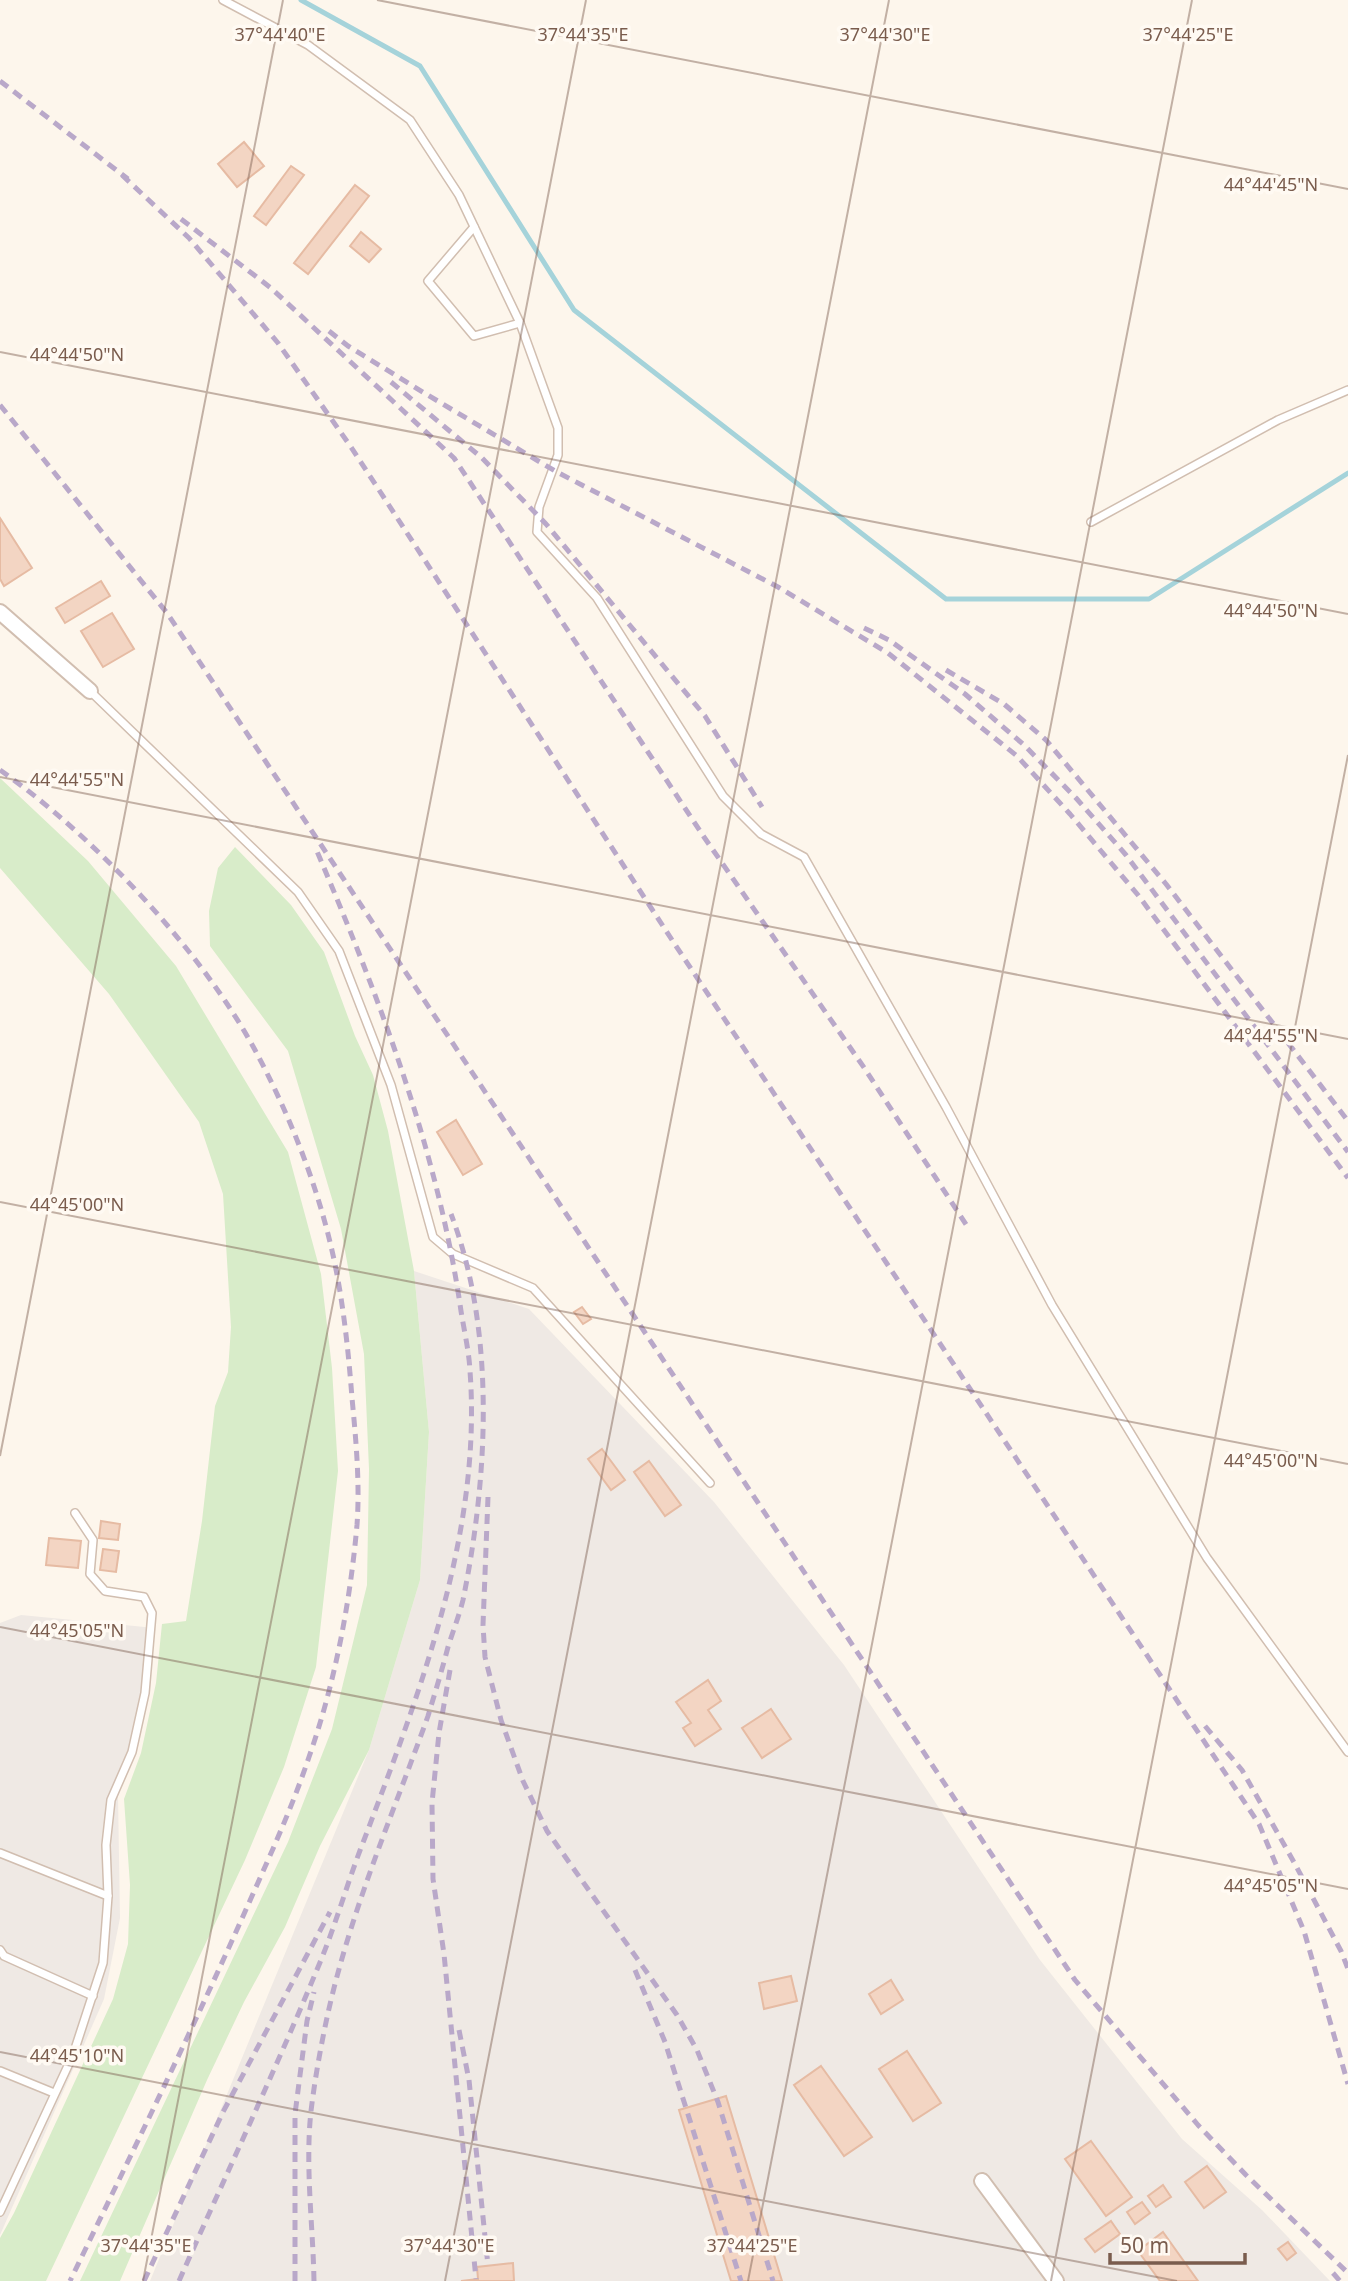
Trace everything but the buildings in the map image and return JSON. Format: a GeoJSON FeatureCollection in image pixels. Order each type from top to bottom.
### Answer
{"type":"FeatureCollection","features":[{"type":"Feature","properties":{"kind":"street"},"geometry":{"type":"LineString","coordinates":[[0,612],[90,691]]}},
{"type":"Feature","properties":{"kind":"street"},"geometry":{"type":"LineString","coordinates":[[982,2181],[1056,2281]]}},
{"type":"Feature","properties":{"kind":"lane"},"geometry":{"type":"LineString","coordinates":[[223,0],[308,46],[411,120],[459,195],[520,323],[558,428],[558,455],[539,507],[537,532],[597,598],[723,796],[761,834],[804,856],[946,1107],[1052,1305],[1208,1558],[1348,1752]]}},
{"type":"Feature","properties":{"kind":"lane"},"geometry":{"type":"LineString","coordinates":[[474,227],[428,281],[474,336],[520,323]]}},
{"type":"Feature","properties":{"kind":"lane"},"geometry":{"type":"LineString","coordinates":[[1091,522],[1278,420],[1348,390]]}},
{"type":"Feature","properties":{"kind":"lane"},"geometry":{"type":"LineString","coordinates":[[90,691],[298,892],[340,951],[391,1086],[433,1237],[453,1254],[533,1288],[710,1483]]}},
{"type":"Feature","properties":{"kind":"lane"},"geometry":{"type":"LineString","coordinates":[[0,2212],[73,2055],[103,1963],[108,1896],[106,1844],[111,1800],[132,1752],[145,1693],[152,1613],[144,1597],[105,1591],[90,1574],[93,1541],[75,1513]]}},
{"type":"Feature","properties":{"kind":"lane"},"geometry":{"type":"LineString","coordinates":[[0,1853],[108,1896]]}},
{"type":"Feature","properties":{"kind":"lane"},"geometry":{"type":"LineString","coordinates":[[0,1950],[4,1956],[93,1996]]}},
{"type":"Feature","properties":{"kind":"lane"},"geometry":{"type":"LineString","coordinates":[[0,2071],[54,2093]]}},
{"type":"Feature","properties":{"kind":"shaded area"},"geometry":{"type":"Polygon","coordinates":[[[414,1271],[529,1309],[714,1502],[844,1665],[1040,1960],[1182,2139],[1262,2210],[1330,2281],[150,2281],[369,1750],[420,1580],[429,1432],[414,1271]]]}},
{"type":"Feature","properties":{"kind":"shaded area"},"geometry":{"type":"Polygon","coordinates":[[[21,1615],[155,1628],[145,1710],[118,1796],[120,1918],[104,1999],[0,2235],[0,1623],[21,1615]]]}},
{"type":"Feature","properties":{"kind":"green space"},"geometry":{"type":"Polygon","coordinates":[[[0,778],[88,861],[176,966],[288,1152],[321,1274],[332,1368],[338,1471],[316,1667],[284,1767],[245,1860],[46,2281],[0,2281],[0,2238],[113,1999],[128,1944],[130,1885],[124,1799],[141,1753],[156,1683],[162,1624],[186,1621],[202,1521],[215,1406],[228,1372],[231,1327],[223,1194],[199,1122],[109,994],[0,868],[0,778]]]}},
{"type":"Feature","properties":{"kind":"green space"},"geometry":{"type":"Polygon","coordinates":[[[235,847],[291,905],[324,952],[355,1036],[373,1075],[388,1131],[414,1271],[429,1432],[420,1580],[369,1750],[320,1846],[285,1927],[244,2002],[207,2080],[120,2281],[80,2281],[288,1842],[332,1729],[367,1585],[369,1469],[364,1354],[341,1229],[288,1051],[210,946],[209,911],[218,868],[235,847]]]}},
{"type":"Feature","properties":{"kind":"waterway"},"geometry":{"type":"LineString","coordinates":[[301,0],[420,66],[574,310],[946,599],[1149,599],[1348,473]]}},
{"type":"Feature","properties":{"kind":"railway"},"geometry":{"type":"LineString","coordinates":[[0,81],[128,179]]}},
{"type":"Feature","properties":{"kind":"railway"},"geometry":{"type":"LineString","coordinates":[[122,175],[189,238],[278,343],[351,447],[674,943],[1259,1824],[1304,1931],[1348,2084]]}},
{"type":"Feature","properties":{"kind":"railway"},"geometry":{"type":"LineString","coordinates":[[181,219],[271,288],[454,458],[704,837],[865,1069],[967,1226]]}},
{"type":"Feature","properties":{"kind":"railway"},"geometry":{"type":"LineString","coordinates":[[329,331],[348,346],[555,471],[778,587],[888,653],[1017,756],[1138,895],[1348,1178]]}},
{"type":"Feature","properties":{"kind":"railway"},"geometry":{"type":"LineString","coordinates":[[391,382],[482,458],[546,524],[705,716],[762,807]]}},
{"type":"Feature","properties":{"kind":"railway"},"geometry":{"type":"LineString","coordinates":[[0,405],[167,613],[1075,1980],[1198,2125],[1348,2273]]}},
{"type":"Feature","properties":{"kind":"railway"},"geometry":{"type":"LineString","coordinates":[[864,628],[889,640],[965,694],[1024,745],[1076,798],[1126,855],[1348,1152]]}},
{"type":"Feature","properties":{"kind":"railway"},"geometry":{"type":"LineString","coordinates":[[946,670],[1004,704],[1046,740],[1166,884],[1348,1121]]}},
{"type":"Feature","properties":{"kind":"railway"},"geometry":{"type":"LineString","coordinates":[[0,770],[71,827],[142,897],[205,973],[255,1050],[306,1162],[332,1250],[346,1339],[357,1462],[357,1525],[346,1613],[334,1672],[302,1777],[223,1960],[70,2281]]}},
{"type":"Feature","properties":{"kind":"railway"},"geometry":{"type":"LineString","coordinates":[[179,2281],[328,1941],[406,1727],[442,1610],[457,1551],[466,1491],[471,1431],[469,1363],[451,1251],[438,1192],[404,1075],[384,1018],[316,849]]}},
{"type":"Feature","properties":{"kind":"railway"},"geometry":{"type":"LineString","coordinates":[[314,2281],[309,2132],[325,2025],[348,1937],[428,1716],[461,1606],[472,1553],[482,1455],[481,1356],[465,1259],[451,1214]]}},
{"type":"Feature","properties":{"kind":"railway"},"geometry":{"type":"LineString","coordinates":[[488,1497],[483,1625],[485,1657],[501,1720],[523,1781],[547,1831],[677,2015],[697,2050],[718,2102],[773,2281]]}},
{"type":"Feature","properties":{"kind":"railway"},"geometry":{"type":"LineString","coordinates":[[450,1670],[439,1733],[432,1803],[433,1879],[444,1954],[476,2279]]}},
{"type":"Feature","properties":{"kind":"railway"},"geometry":{"type":"LineString","coordinates":[[1205,1726],[1242,1770],[1295,1864],[1348,1969]]}},
{"type":"Feature","properties":{"kind":"railway"},"geometry":{"type":"LineString","coordinates":[[144,2281],[223,2112],[330,1912]]}},
{"type":"Feature","properties":{"kind":"railway"},"geometry":{"type":"LineString","coordinates":[[635,1970],[665,2042],[741,2281]]}},
{"type":"Feature","properties":{"kind":"railway"},"geometry":{"type":"LineString","coordinates":[[295,2281],[295,2114],[307,2021],[314,1992]]}},
{"type":"Feature","properties":{"kind":"railway"},"geometry":{"type":"LineString","coordinates":[[459,2030],[469,2080],[488,2266]]}},
{"type":"Feature","properties":{"kind":"railway"},"geometry":{"type":"LineString","coordinates":[[1333,2273],[1340,2281]]}}]}
